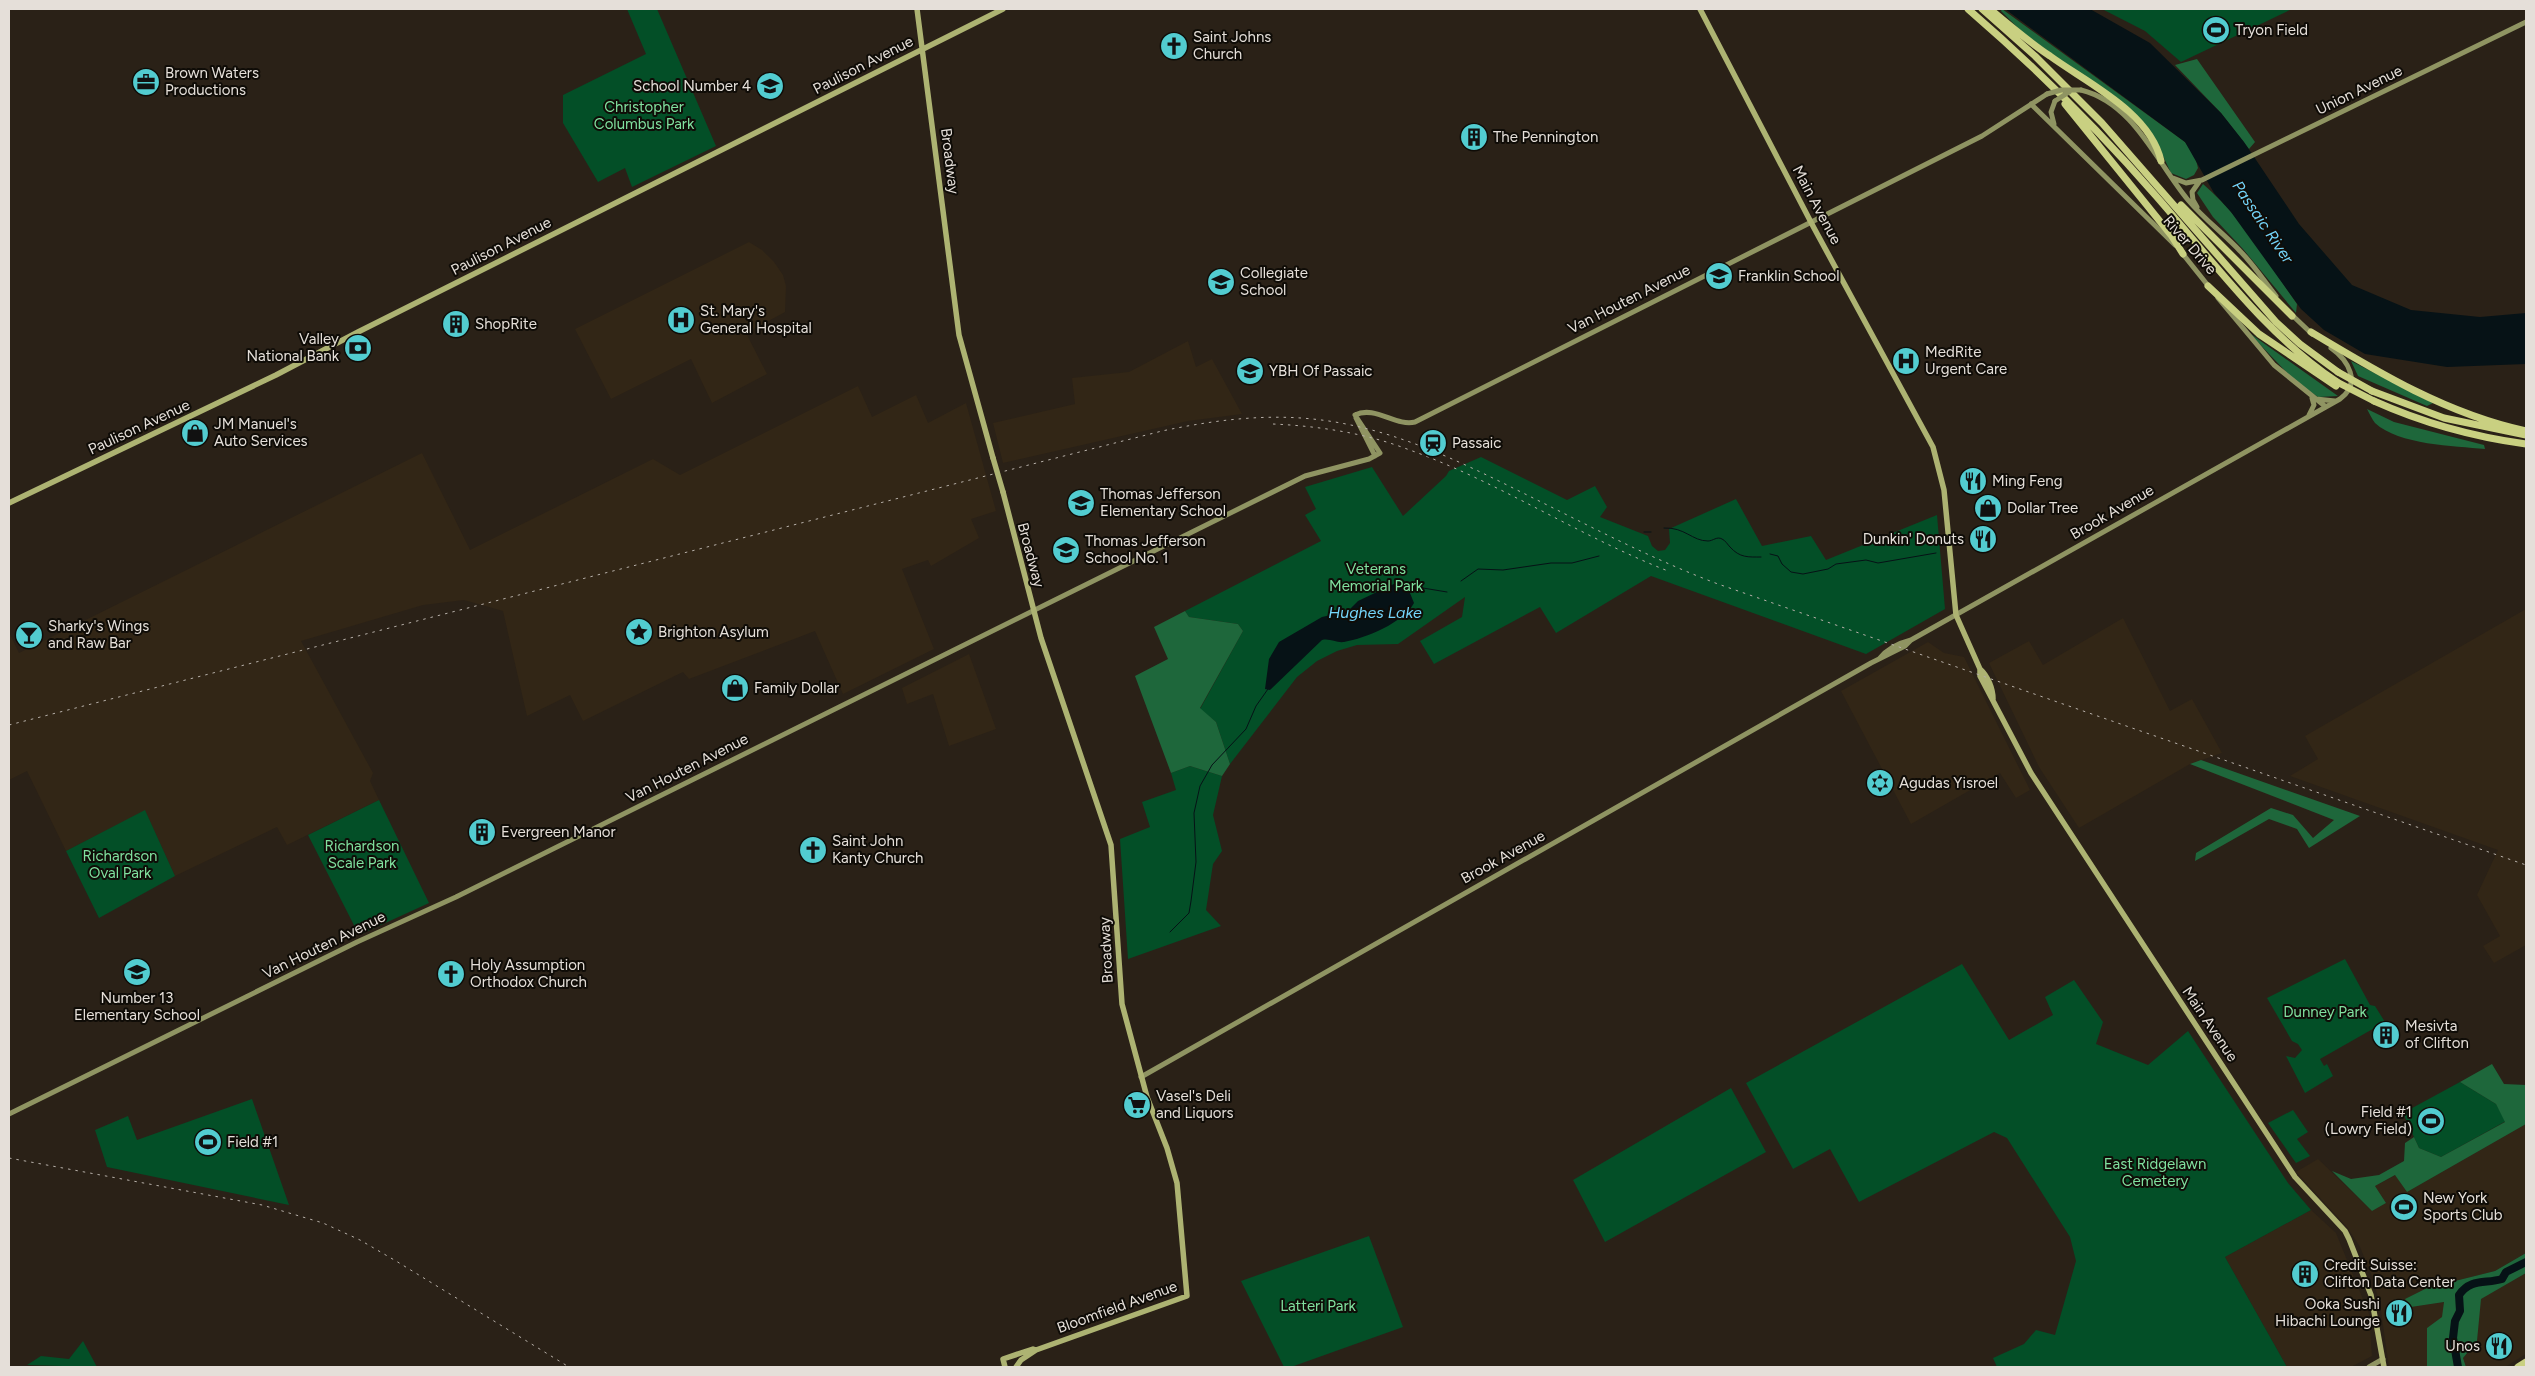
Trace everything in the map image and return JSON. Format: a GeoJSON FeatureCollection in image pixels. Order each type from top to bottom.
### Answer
{"type":"FeatureCollection","features":[{"type":"Feature","properties":{"kind":"highway"},"geometry":{"type":"LineString","coordinates":[[1968,9],[2040,73],[2128,164],[2270,328],[2336,384]]}},
{"type":"Feature","properties":{"kind":"highway"},"geometry":{"type":"LineString","coordinates":[[1982,9],[2080,100],[2155,181],[2276,322],[2300,344],[2338,372],[2372,391],[2444,418],[2526,435]]}},
{"type":"Feature","properties":{"kind":"highway"},"geometry":{"type":"LineString","coordinates":[[1990,9],[2039,49],[2116,101],[2146,132],[2157,148],[2161,161]]}},
{"type":"Feature","properties":{"kind":"highway"},"geometry":{"type":"LineString","coordinates":[[2040,73],[2171,235],[2183,254]]}},
{"type":"Feature","properties":{"kind":"highway"},"geometry":{"type":"LineString","coordinates":[[2155,181],[2292,316]]}},
{"type":"Feature","properties":{"kind":"highway"},"geometry":{"type":"LineString","coordinates":[[2208,286],[2266,340],[2336,384],[2413,417],[2457,431],[2526,444]]}},
{"type":"Feature","properties":{"kind":"highway"},"geometry":{"type":"LineString","coordinates":[[2310,332],[2384,376],[2439,402],[2486,421],[2526,431]]}},
{"type":"Feature","properties":{"kind":"highway"},"geometry":{"type":"LineString","coordinates":[[2518,1367],[2526,1362]]}},
{"type":"Feature","properties":{"kind":"main road","name":"Broadway"},"geometry":{"type":"LineString","coordinates":[[917,9],[958,335],[1003,492],[1034,612],[1111,844],[1122,1004],[1148,1101]]}},
{"type":"Feature","properties":{"kind":"main road","name":"Paulison Avenue"},"geometry":{"type":"LineString","coordinates":[[9,503],[276,375],[358,332],[1004,9]]}},
{"type":"Feature","properties":{"kind":"main road","name":"Main Avenue"},"geometry":{"type":"LineString","coordinates":[[1700,9],[1811,222],[1934,450],[1944,490],[1956,615],[1980,670],[1984,673],[1993,692],[1993,699],[2026,766],[2184,1010],[2296,1177],[2345,1231],[2371,1295],[2384,1367]]}},
{"type":"Feature","properties":{"kind":"main road","name":"Union Avenue"},"geometry":{"type":"LineString","coordinates":[[2202,180],[2526,22]]}},
{"type":"Feature","properties":{"kind":"main road","name":"Van Houten Avenue"},"geometry":{"type":"LineString","coordinates":[[9,1114],[1034,612],[1305,476],[1377,454],[1357,423],[1355,415],[1367,412],[1411,423],[1982,136],[2047,94],[2065,90],[2082,90]]}},
{"type":"Feature","properties":{"kind":"main road"},"geometry":{"type":"LineString","coordinates":[[2057,129],[2051,112],[2055,101],[2065,93],[2082,90],[2100,96],[2118,110],[2161,161],[2189,202],[2246,257],[2292,316],[2343,357],[2351,372],[2351,383],[2347,392],[2340,399],[2325,401],[2310,396]]}},
{"type":"Feature","properties":{"kind":"main road","name":"River Drive"},"geometry":{"type":"LineString","coordinates":[[2031,104],[2183,254],[2265,356],[2310,396],[2326,407]]}},
{"type":"Feature","properties":{"kind":"main road"},"geometry":{"type":"LineString","coordinates":[[2170,176],[2186,183],[2202,180]]}},
{"type":"Feature","properties":{"kind":"main road"},"geometry":{"type":"LineString","coordinates":[[2202,180],[2193,188],[2192,196],[2208,221]]}},
{"type":"Feature","properties":{"kind":"main road"},"geometry":{"type":"LineString","coordinates":[[2308,415],[2314,405],[2310,396]]}},
{"type":"Feature","properties":{"kind":"main road","name":"Brook Avenue"},"geometry":{"type":"LineString","coordinates":[[1141,1077],[1878,659],[1883,653],[1912,640],[2308,415],[2340,399]]}},
{"type":"Feature","properties":{"kind":"main road","name":"Bloomfield Avenue"},"geometry":{"type":"LineString","coordinates":[[1016,1367],[1021,1360],[1036,1350],[1187,1296],[1178,1183],[1167,1148],[1148,1101]]}},
{"type":"Feature","properties":{"kind":"main road","name":"Bloomfield Avenue"},"geometry":{"type":"LineString","coordinates":[[1005,1367],[1003,1359],[1033,1349],[1036,1350]]}},
{"type":"Feature","properties":{"kind":"main road"},"geometry":{"type":"LineString","coordinates":[[2369,1367],[2383,1359]]}},
{"type":"Feature","properties":{"kind":"shaded area","name":"St. Mary's General Hospital"},"geometry":{"type":"Polygon","coordinates":[[[749,242],[762,250],[774,262],[783,275],[786,286],[785,312],[746,333],[767,374],[712,403],[691,359],[611,399],[575,329],[749,242]]]}},
{"type":"Feature","properties":{"kind":"shaded area"},"geometry":{"type":"Polygon","coordinates":[[[1188,341],[1196,367],[1212,359],[1242,414],[1188,421],[1003,463],[993,423],[1075,404],[1072,378],[1129,372],[1188,341]]]}},
{"type":"Feature","properties":{"kind":"shaded area"},"geometry":{"type":"Polygon","coordinates":[[[858,386],[872,417],[916,395],[928,423],[966,403],[996,511],[971,519],[979,538],[931,566],[928,560],[902,569],[934,649],[843,694],[815,631],[689,679],[683,672],[583,721],[570,695],[527,716],[503,611],[464,600],[423,605],[301,641],[373,773],[370,781],[379,800],[287,845],[277,827],[175,876],[145,811],[66,851],[27,771],[9,780],[9,632],[19,653],[422,453],[470,550],[653,459],[680,475],[858,386]]]}},
{"type":"Feature","properties":{"kind":"shaded area"},"geometry":{"type":"Polygon","coordinates":[[[2526,609],[2526,945],[2494,963],[2483,946],[2500,936],[2477,895],[2498,850],[2290,776],[2318,759],[2305,736],[2526,609]]]}},
{"type":"Feature","properties":{"kind":"shaded area"},"geometry":{"type":"Polygon","coordinates":[[[2123,618],[2170,711],[2192,699],[2222,753],[2190,764],[2079,828],[2039,767],[1989,663],[2029,641],[2043,665],[2123,618]]]}},
{"type":"Feature","properties":{"kind":"shaded area"},"geometry":{"type":"Polygon","coordinates":[[[1928,642],[1944,653],[1964,657],[2030,790],[2016,798],[2000,773],[1911,824],[1841,691],[1928,642]]]}},
{"type":"Feature","properties":{"kind":"shaded area"},"geometry":{"type":"Polygon","coordinates":[[[969,654],[996,729],[949,746],[933,694],[907,704],[902,688],[969,654]]]}},
{"type":"Feature","properties":{"kind":"shaded area"},"geometry":{"type":"Polygon","coordinates":[[[2526,1124],[2526,1253],[2495,1271],[2427,1288],[2406,1299],[2411,1307],[2444,1302],[2443,1317],[2427,1328],[2427,1367],[2389,1367],[2380,1304],[2360,1247],[2347,1227],[2296,1172],[2318,1159],[2372,1211],[2386,1203],[2375,1186],[2396,1175],[2407,1192],[2526,1124]]]}},
{"type":"Feature","properties":{"kind":"shaded area"},"geometry":{"type":"Polygon","coordinates":[[[2311,1210],[2336,1233],[2369,1314],[2372,1356],[2351,1367],[2287,1367],[2225,1257],[2311,1210]]]}},
{"type":"Feature","properties":{"kind":"shaded area"},"geometry":{"type":"Polygon","coordinates":[[[2526,1273],[2526,1354],[2505,1367],[2466,1367],[2463,1358],[2477,1341],[2480,1299],[2526,1273]]]}},
{"type":"Feature","properties":{"kind":"green space","name":"Christopher Columbus Park"},"geometry":{"type":"Polygon","coordinates":[[[627,9],[657,9],[716,146],[632,187],[625,168],[598,182],[563,123],[563,95],[646,54],[627,9]]]}},
{"type":"Feature","properties":{"kind":"green space"},"geometry":{"type":"Polygon","coordinates":[[[2002,9],[2185,142],[2195,156],[2198,168],[2194,175],[2186,179],[2171,173],[2155,139],[2136,115],[2023,33],[2001,11],[2002,9]]]}},
{"type":"Feature","properties":{"kind":"green space"},"geometry":{"type":"Polygon","coordinates":[[[2102,9],[2292,9],[2181,62],[2145,31],[2102,9]]]}},
{"type":"Feature","properties":{"kind":"green space"},"geometry":{"type":"Polygon","coordinates":[[[2197,59],[2255,142],[2249,149],[2221,113],[2175,65],[2197,59]]]}},
{"type":"Feature","properties":{"kind":"green space"},"geometry":{"type":"Polygon","coordinates":[[[2203,184],[2230,211],[2254,241],[2297,304],[2296,313],[2243,249],[2213,217],[2197,193],[2203,184]]]}},
{"type":"Feature","properties":{"kind":"green space"},"geometry":{"type":"Polygon","coordinates":[[[2248,332],[2338,396],[2318,397],[2295,381],[2248,332]]]}},
{"type":"Feature","properties":{"kind":"green space"},"geometry":{"type":"Polygon","coordinates":[[[2351,361],[2433,403],[2427,406],[2358,376],[2351,361]]]}},
{"type":"Feature","properties":{"kind":"green space"},"geometry":{"type":"Polygon","coordinates":[[[2367,409],[2394,422],[2484,445],[2485,449],[2427,443],[2398,436],[2375,423],[2367,409]]]}},
{"type":"Feature","properties":{"kind":"green space","name":"Veterans Memorial Park"},"geometry":{"type":"Polygon","coordinates":[[[1481,457],[1567,500],[1595,486],[1607,507],[1600,517],[1648,536],[1652,546],[1658,551],[1665,550],[1670,543],[1669,529],[1736,499],[1762,546],[1811,536],[1826,560],[1937,515],[1945,609],[1866,654],[1651,576],[1556,633],[1540,607],[1434,664],[1420,641],[1462,617],[1465,597],[1398,644],[1357,645],[1337,651],[1317,661],[1297,677],[1230,764],[1216,722],[1200,709],[1243,631],[1238,624],[1189,617],[1185,611],[1321,541],[1305,515],[1316,509],[1305,487],[1372,467],[1403,516],[1449,471],[1481,457]]]}},
{"type":"Feature","properties":{"kind":"green space"},"geometry":{"type":"Polygon","coordinates":[[[1185,611],[1189,617],[1238,624],[1243,631],[1200,708],[1216,722],[1230,764],[1222,776],[1190,766],[1171,773],[1135,676],[1168,659],[1154,627],[1185,611]]]}},
{"type":"Feature","properties":{"kind":"green space"},"geometry":{"type":"Polygon","coordinates":[[[2201,760],[2360,816],[2309,848],[2297,829],[2269,819],[2195,861],[2196,853],[2271,808],[2293,815],[2313,838],[2334,820],[2190,764],[2201,760]]]}},
{"type":"Feature","properties":{"kind":"green space"},"geometry":{"type":"Polygon","coordinates":[[[1190,766],[1222,776],[1213,815],[1222,851],[1213,864],[1206,910],[1221,926],[1128,959],[1120,839],[1150,827],[1142,802],[1176,790],[1171,773],[1190,766]]]}},
{"type":"Feature","properties":{"kind":"green space","name":"Richardson Scale Park"},"geometry":{"type":"Polygon","coordinates":[[[379,800],[429,903],[359,935],[308,835],[379,800]]]}},
{"type":"Feature","properties":{"kind":"green space","name":"Richardson Oval Park"},"geometry":{"type":"Polygon","coordinates":[[[145,810],[175,876],[99,918],[66,851],[145,810]]]}},
{"type":"Feature","properties":{"kind":"green space","name":"Dunney Park"},"geometry":{"type":"Polygon","coordinates":[[[2345,959],[2370,1005],[2375,1006],[2385,1022],[2320,1059],[2324,1066],[2327,1064],[2333,1076],[2305,1093],[2286,1056],[2295,1058],[2302,1050],[2298,1044],[2292,1041],[2267,998],[2345,959]]]}},
{"type":"Feature","properties":{"kind":"green space","name":"East Ridgelawn Cemetery"},"geometry":{"type":"Polygon","coordinates":[[[1962,964],[2009,1040],[2053,1015],[2045,997],[2074,980],[2103,1022],[2096,1044],[2148,1065],[2188,1031],[2288,1183],[2311,1210],[2225,1257],[2287,1367],[1997,1367],[1993,1358],[2024,1344],[2036,1330],[2055,1335],[2076,1261],[2070,1237],[2007,1138],[1994,1132],[1859,1202],[1830,1149],[1793,1169],[1746,1083],[1962,964]]]}},
{"type":"Feature","properties":{"kind":"green space"},"geometry":{"type":"Polygon","coordinates":[[[2492,1064],[2504,1084],[2526,1085],[2526,1124],[2407,1192],[2395,1175],[2375,1186],[2386,1203],[2372,1211],[2332,1171],[2351,1179],[2379,1175],[2404,1161],[2405,1143],[2414,1137],[2419,1148],[2441,1157],[2505,1122],[2496,1104],[2460,1082],[2492,1064]]]}},
{"type":"Feature","properties":{"kind":"green space"},"geometry":{"type":"Polygon","coordinates":[[[2460,1082],[2496,1104],[2506,1121],[2441,1157],[2419,1148],[2403,1113],[2460,1082]]]}},
{"type":"Feature","properties":{"kind":"green space"},"geometry":{"type":"Polygon","coordinates":[[[1731,1088],[1766,1152],[1605,1242],[1573,1180],[1731,1088]]]}},
{"type":"Feature","properties":{"kind":"green space"},"geometry":{"type":"Polygon","coordinates":[[[252,1099],[289,1205],[107,1167],[95,1130],[128,1116],[137,1140],[252,1099]]]}},
{"type":"Feature","properties":{"kind":"green space"},"geometry":{"type":"Polygon","coordinates":[[[2293,1110],[2308,1132],[2297,1139],[2310,1156],[2296,1163],[2268,1123],[2293,1110]]]}},
{"type":"Feature","properties":{"kind":"green space","name":"Latteri Park"},"geometry":{"type":"Polygon","coordinates":[[[1369,1236],[1403,1327],[1291,1367],[1284,1367],[1241,1281],[1369,1236]]]}},
{"type":"Feature","properties":{"kind":"green space"},"geometry":{"type":"Polygon","coordinates":[[[2526,1253],[2526,1273],[2481,1299],[2477,1341],[2463,1358],[2466,1367],[2427,1367],[2427,1328],[2442,1317],[2444,1302],[2411,1307],[2405,1299],[2427,1288],[2495,1271],[2526,1253]]]}},
{"type":"Feature","properties":{"kind":"green space"},"geometry":{"type":"Polygon","coordinates":[[[83,1341],[97,1367],[27,1365],[41,1356],[69,1359],[83,1341]]]}},
{"type":"Feature","properties":{"kind":"water","name":"Passaic River"},"geometry":{"type":"Polygon","coordinates":[[[2005,9],[2090,9],[2150,43],[2221,113],[2244,142],[2299,224],[2352,285],[2411,310],[2480,317],[2526,313],[2526,364],[2447,367],[2365,354],[2324,330],[2301,309],[2231,212],[2214,193],[2185,142],[2005,9]]]}},
{"type":"Feature","properties":{"kind":"water","name":"Hughes Lake"},"geometry":{"type":"Polygon","coordinates":[[[1398,582],[1407,588],[1414,603],[1402,617],[1373,633],[1353,640],[1341,642],[1322,640],[1270,690],[1265,689],[1269,659],[1279,642],[1322,617],[1348,611],[1358,601],[1398,582]]]}},
{"type":"Feature","properties":{"kind":"waterway"},"geometry":{"type":"LineString","coordinates":[[1664,528],[1671,528],[1702,540],[1710,541],[1720,538],[1741,555],[1761,557]]}},
{"type":"Feature","properties":{"kind":"waterway"},"geometry":{"type":"LineString","coordinates":[[1644,532],[1651,532]]}},
{"type":"Feature","properties":{"kind":"waterway"},"geometry":{"type":"LineString","coordinates":[[1770,554],[1778,556],[1782,564],[1791,572],[1803,574],[1828,569],[1836,564],[1866,560],[1878,563],[1936,553]]}},
{"type":"Feature","properties":{"kind":"waterway"},"geometry":{"type":"LineString","coordinates":[[1461,581],[1478,569],[1503,570],[1551,563],[1572,563],[1599,556]]}},
{"type":"Feature","properties":{"kind":"waterway"},"geometry":{"type":"LineString","coordinates":[[1410,592],[1417,587],[1447,592]]}},
{"type":"Feature","properties":{"kind":"waterway"},"geometry":{"type":"LineString","coordinates":[[1170,932],[1189,913],[1196,862],[1194,813],[1200,786],[1212,765],[1246,729],[1256,706],[1268,689]]}},
{"type":"Feature","properties":{"kind":"waterway"},"geometry":{"type":"LineString","coordinates":[[2458,1367],[2453,1338],[2455,1321],[2460,1311],[2459,1295],[2468,1286],[2473,1284],[2502,1279],[2506,1272],[2526,1262]]}},
{"type":"Feature","properties":{"kind":"railway"},"geometry":{"type":"LineString","coordinates":[[9,725],[1162,431],[1248,418],[1313,419],[1383,433],[1429,449],[1474,469],[1642,552],[1718,584],[2526,865]]}},
{"type":"Feature","properties":{"kind":"railway"},"geometry":{"type":"LineString","coordinates":[[1273,424],[1341,431],[1391,443],[1440,462],[1506,492],[1602,542],[1668,571]]}},
{"type":"Feature","properties":{"kind":"railway"},"geometry":{"type":"LineString","coordinates":[[9,1158],[262,1205],[323,1223],[360,1240],[396,1261],[569,1367]]}},
{"type":"Feature","properties":{"kind":"place","name":"Tryon Field"},"geometry":{"type":"Point","coordinates":[2216,30]}},
{"type":"Feature","properties":{"kind":"place","name":"Saint Johns Church"},"geometry":{"type":"Point","coordinates":[1174,46]}},
{"type":"Feature","properties":{"kind":"place","name":"Brown Waters Productions"},"geometry":{"type":"Point","coordinates":[146,82]}},
{"type":"Feature","properties":{"kind":"place","name":"School Number 4"},"geometry":{"type":"Point","coordinates":[770,86]}},
{"type":"Feature","properties":{"kind":"place","name":"The Pennington"},"geometry":{"type":"Point","coordinates":[1474,137]}},
{"type":"Feature","properties":{"kind":"place","name":"Franklin School"},"geometry":{"type":"Point","coordinates":[1719,276]}},
{"type":"Feature","properties":{"kind":"place","name":"Collegiate School"},"geometry":{"type":"Point","coordinates":[1221,282]}},
{"type":"Feature","properties":{"kind":"place","name":"St. Mary's General Hospital"},"geometry":{"type":"Point","coordinates":[681,320]}},
{"type":"Feature","properties":{"kind":"place","name":"ShopRite"},"geometry":{"type":"Point","coordinates":[456,324]}},
{"type":"Feature","properties":{"kind":"place","name":"Valley National Bank"},"geometry":{"type":"Point","coordinates":[358,348]}},
{"type":"Feature","properties":{"kind":"place","name":"MedRite Urgent Care"},"geometry":{"type":"Point","coordinates":[1906,361]}},
{"type":"Feature","properties":{"kind":"place","name":"YBH Of Passaic"},"geometry":{"type":"Point","coordinates":[1250,371]}},
{"type":"Feature","properties":{"kind":"place","name":"JM Manuel's Auto Services"},"geometry":{"type":"Point","coordinates":[195,433]}},
{"type":"Feature","properties":{"kind":"place","name":"Passaic"},"geometry":{"type":"Point","coordinates":[1433,443]}},
{"type":"Feature","properties":{"kind":"place","name":"Ming Feng"},"geometry":{"type":"Point","coordinates":[1973,481]}},
{"type":"Feature","properties":{"kind":"place","name":"Thomas Jefferson Elementary School"},"geometry":{"type":"Point","coordinates":[1081,503]}},
{"type":"Feature","properties":{"kind":"place","name":"Dollar Tree"},"geometry":{"type":"Point","coordinates":[1988,508]}},
{"type":"Feature","properties":{"kind":"place","name":"Dunkin' Donuts"},"geometry":{"type":"Point","coordinates":[1983,539]}},
{"type":"Feature","properties":{"kind":"place","name":"Thomas Jefferson School No. 1"},"geometry":{"type":"Point","coordinates":[1066,550]}},
{"type":"Feature","properties":{"kind":"place","name":"Brighton Asylum"},"geometry":{"type":"Point","coordinates":[639,632]}},
{"type":"Feature","properties":{"kind":"place","name":"Sharky's Wings and Raw Bar"},"geometry":{"type":"Point","coordinates":[29,635]}},
{"type":"Feature","properties":{"kind":"place","name":"Family Dollar"},"geometry":{"type":"Point","coordinates":[735,688]}},
{"type":"Feature","properties":{"kind":"place","name":"Agudas Yisroel"},"geometry":{"type":"Point","coordinates":[1880,783]}},
{"type":"Feature","properties":{"kind":"place","name":"Evergreen Manor"},"geometry":{"type":"Point","coordinates":[482,832]}},
{"type":"Feature","properties":{"kind":"place","name":"Saint John Kanty Church"},"geometry":{"type":"Point","coordinates":[813,850]}},
{"type":"Feature","properties":{"kind":"place","name":"Number 13 Elementary School"},"geometry":{"type":"Point","coordinates":[137,972]}},
{"type":"Feature","properties":{"kind":"place","name":"Holy Assumption Orthodox Church"},"geometry":{"type":"Point","coordinates":[451,974]}},
{"type":"Feature","properties":{"kind":"place","name":"Mesivta of Clifton"},"geometry":{"type":"Point","coordinates":[2386,1035]}},
{"type":"Feature","properties":{"kind":"place","name":"Vasel's Deli and Liquors"},"geometry":{"type":"Point","coordinates":[1137,1105]}},
{"type":"Feature","properties":{"kind":"place","name":"Field #1 (Lowry Field)"},"geometry":{"type":"Point","coordinates":[2431,1121]}},
{"type":"Feature","properties":{"kind":"place","name":"Field #1"},"geometry":{"type":"Point","coordinates":[208,1142]}},
{"type":"Feature","properties":{"kind":"place","name":"New York Sports Club"},"geometry":{"type":"Point","coordinates":[2404,1207]}},
{"type":"Feature","properties":{"kind":"place","name":"Credit Suisse: Clifton Data Center"},"geometry":{"type":"Point","coordinates":[2305,1274]}},
{"type":"Feature","properties":{"kind":"place","name":"Ooka Sushi Hibachi Lounge"},"geometry":{"type":"Point","coordinates":[2399,1313]}},
{"type":"Feature","properties":{"kind":"place","name":"Unos"},"geometry":{"type":"Point","coordinates":[2499,1346]}}]}
